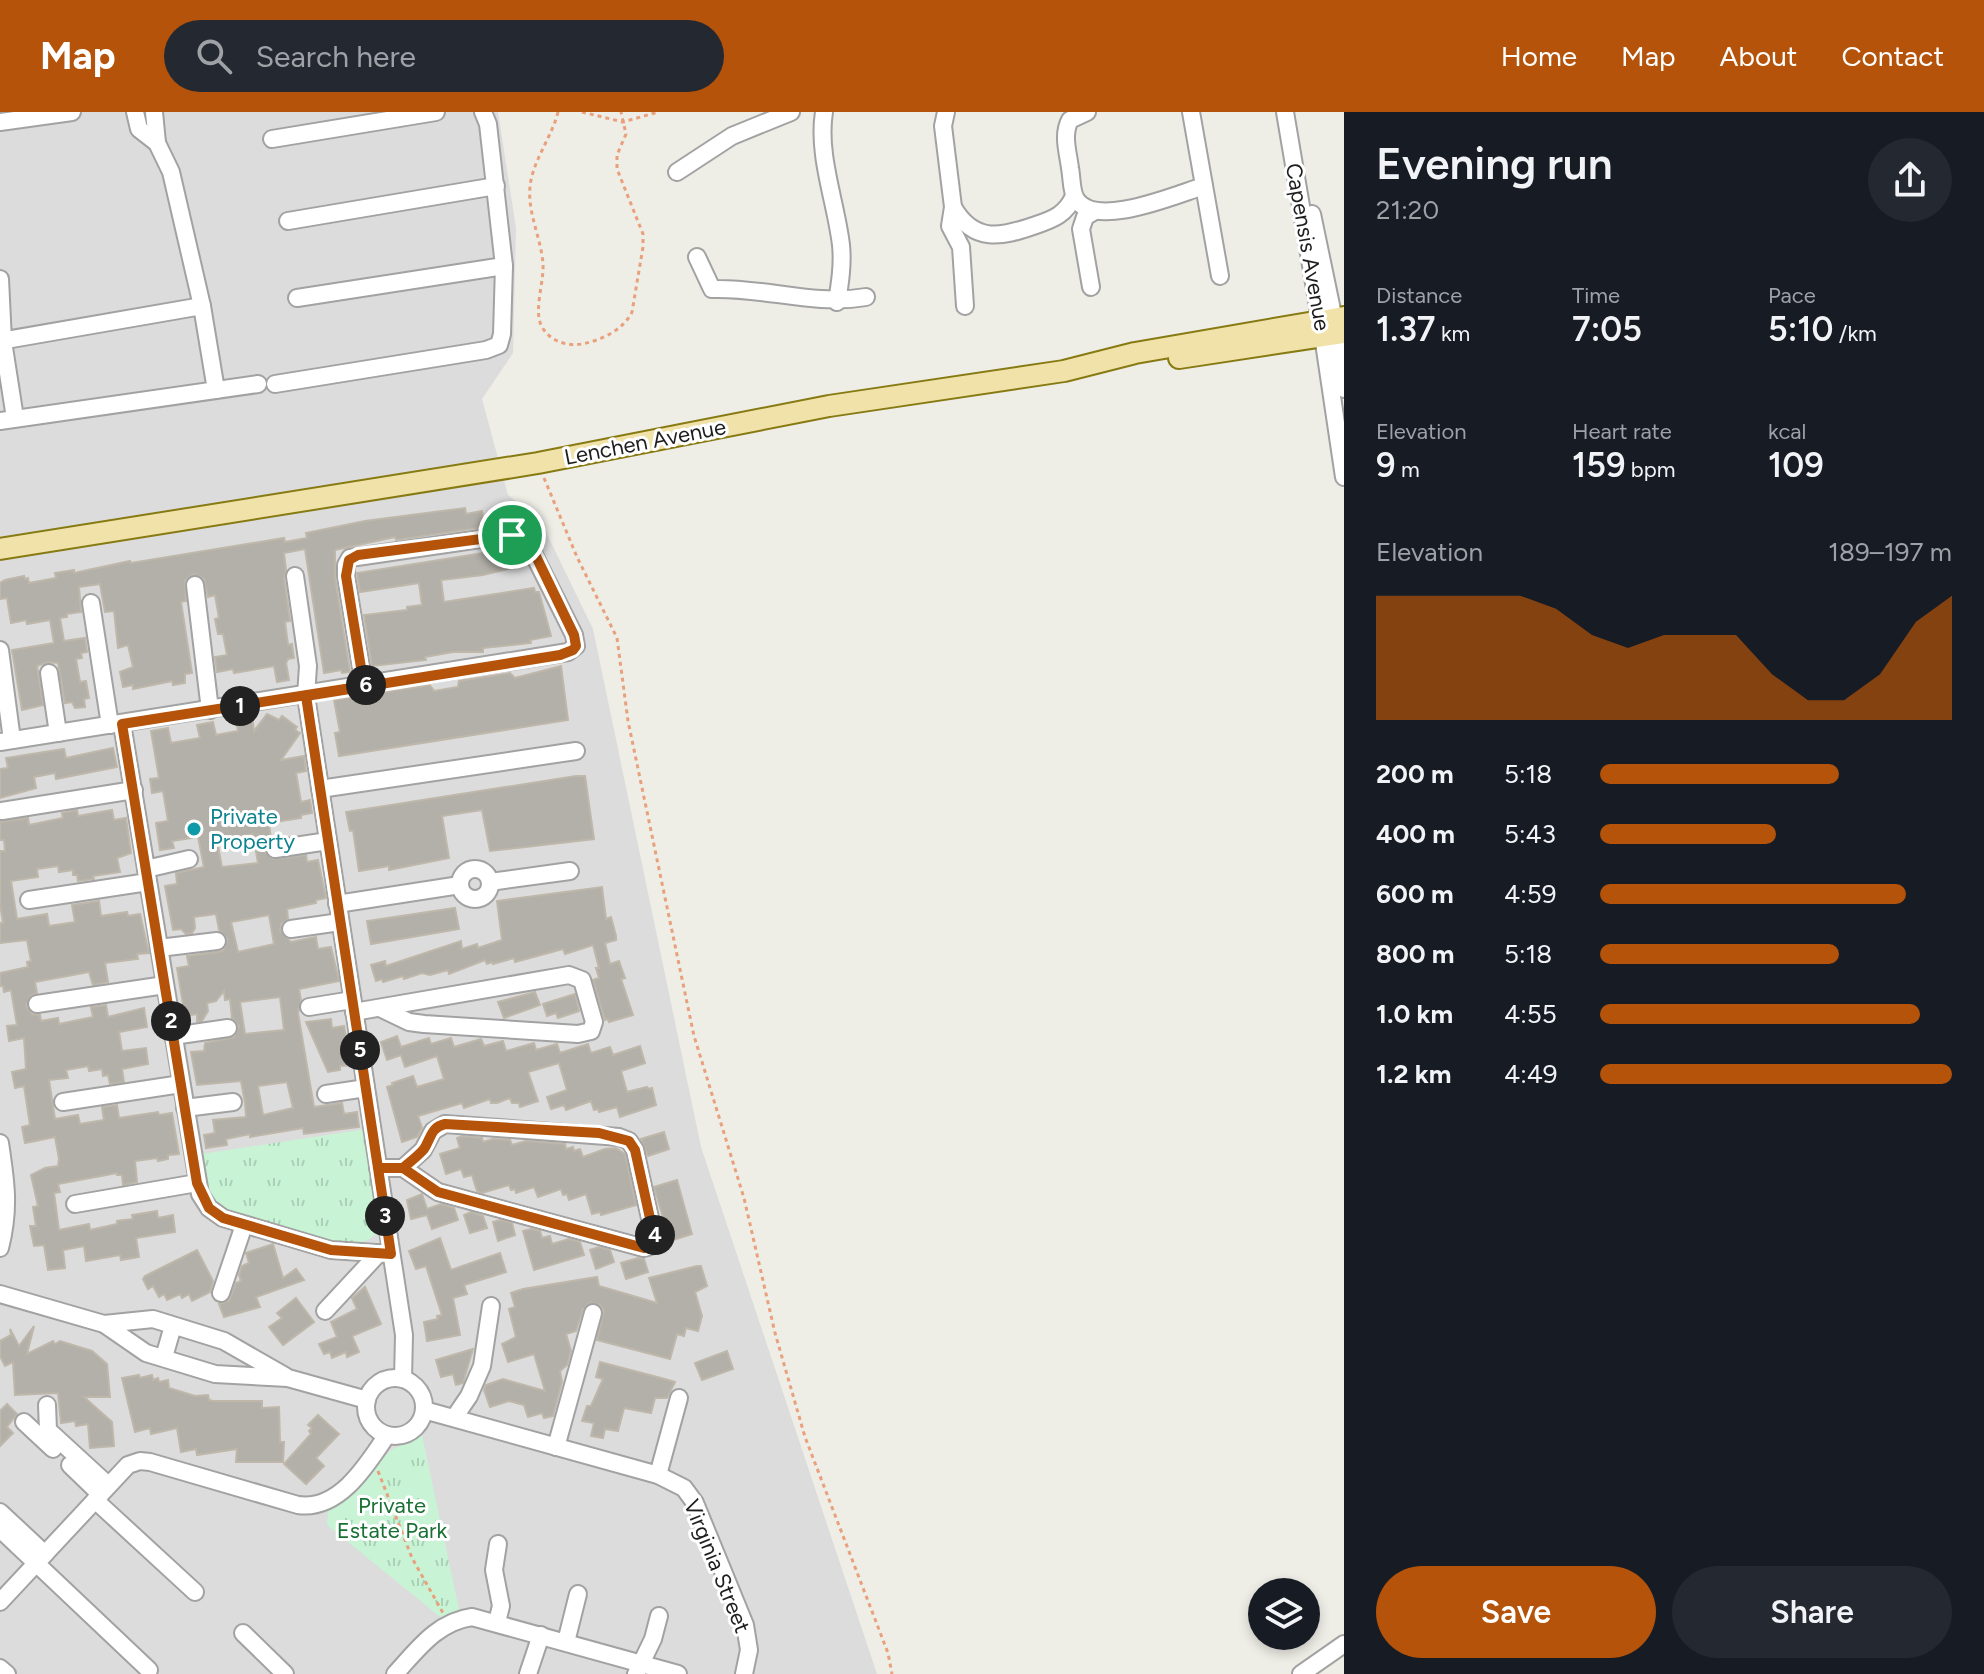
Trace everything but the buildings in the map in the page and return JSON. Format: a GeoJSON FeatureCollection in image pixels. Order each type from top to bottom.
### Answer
{"type":"FeatureCollection","features":[{"type":"Feature","properties":{"kind":"main road","name":"Lenchen Avenue"},"geometry":{"type":"LineString","coordinates":[[0,549],[538,463],[829,406],[1064,371],[1147,350],[1334,326]]}},
{"type":"Feature","properties":{"kind":"main road","name":"Lenchen Avenue"},"geometry":{"type":"LineString","coordinates":[[0,535],[191,513],[226,512]]}},
{"type":"Feature","properties":{"kind":"street"},"geometry":{"type":"LineString","coordinates":[[0,122],[72,112]]}},
{"type":"Feature","properties":{"kind":"street"},"geometry":{"type":"LineString","coordinates":[[135,112],[139,129],[157,143]]}},
{"type":"Feature","properties":{"kind":"street"},"geometry":{"type":"LineString","coordinates":[[154,112],[157,143],[171,172],[202,306],[216,390]]}},
{"type":"Feature","properties":{"kind":"street"},"geometry":{"type":"LineString","coordinates":[[272,139],[372,117],[436,112]]}},
{"type":"Feature","properties":{"kind":"street"},"geometry":{"type":"LineString","coordinates":[[0,279],[1,341],[8,419],[266,384],[495,347],[499,345],[502,334],[504,266],[488,124],[483,112]]}},
{"type":"Feature","properties":{"kind":"street"},"geometry":{"type":"LineString","coordinates":[[677,172],[732,136],[791,112]]}},
{"type":"Feature","properties":{"kind":"street"},"geometry":{"type":"LineString","coordinates":[[824,112],[825,152],[841,243],[842,267],[837,302]]}},
{"type":"Feature","properties":{"kind":"street"},"geometry":{"type":"LineString","coordinates":[[946,112],[943,126],[953,207],[950,226],[961,247]]}},
{"type":"Feature","properties":{"kind":"street"},"geometry":{"type":"LineString","coordinates":[[1056,218],[1070,205],[1074,196],[1065,137],[1067,124],[1076,115],[1087,112]]}},
{"type":"Feature","properties":{"kind":"street"},"geometry":{"type":"LineString","coordinates":[[1191,112],[1220,276]]}},
{"type":"Feature","properties":{"kind":"street","name":"Capensis Avenue"},"geometry":{"type":"LineString","coordinates":[[1286,112],[1297,141],[1344,389]]}},
{"type":"Feature","properties":{"kind":"street"},"geometry":{"type":"LineString","coordinates":[[288,221],[496,186]]}},
{"type":"Feature","properties":{"kind":"street"},"geometry":{"type":"LineString","coordinates":[[1074,196],[1085,207],[1095,211],[1122,211],[1204,186]]}},
{"type":"Feature","properties":{"kind":"street"},"geometry":{"type":"LineString","coordinates":[[953,207],[963,222],[993,236],[1014,233],[1056,218],[1069,217],[1081,229]]}},
{"type":"Feature","properties":{"kind":"street"},"geometry":{"type":"LineString","coordinates":[[1091,287],[1081,229],[1085,217],[1095,211]]}},
{"type":"Feature","properties":{"kind":"street"},"geometry":{"type":"LineString","coordinates":[[965,306],[961,247],[966,237],[977,231]]}},
{"type":"Feature","properties":{"kind":"street"},"geometry":{"type":"LineString","coordinates":[[697,257],[712,289],[731,288],[837,302],[866,297]]}},
{"type":"Feature","properties":{"kind":"street"},"geometry":{"type":"LineString","coordinates":[[297,298],[504,266]]}},
{"type":"Feature","properties":{"kind":"street"},"geometry":{"type":"LineString","coordinates":[[1,341],[202,306]]}},
{"type":"Feature","properties":{"kind":"street","name":"Capensis Avenue"},"geometry":{"type":"LineString","coordinates":[[1334,326],[1344,477]]}},
{"type":"Feature","properties":{"kind":"street"},"geometry":{"type":"LineString","coordinates":[[0,650],[6,741],[306,696],[560,655],[576,646],[574,635],[526,539],[508,535],[350,558],[346,576],[364,686]]}},
{"type":"Feature","properties":{"kind":"street"},"geometry":{"type":"LineString","coordinates":[[295,576],[308,666],[306,696],[378,1168],[385,1253],[405,1342],[403,1379]]}},
{"type":"Feature","properties":{"kind":"street"},"geometry":{"type":"LineString","coordinates":[[195,585],[210,710]]}},
{"type":"Feature","properties":{"kind":"street"},"geometry":{"type":"LineString","coordinates":[[91,603],[116,724],[134,790],[200,1194],[215,1214],[244,1225],[331,1250],[385,1253]]}},
{"type":"Feature","properties":{"kind":"street"},"geometry":{"type":"LineString","coordinates":[[49,673],[58,733]]}},
{"type":"Feature","properties":{"kind":"street"},"geometry":{"type":"LineString","coordinates":[[320,789],[576,751]]}},
{"type":"Feature","properties":{"kind":"street"},"geometry":{"type":"LineString","coordinates":[[2,811],[134,790]]}},
{"type":"Feature","properties":{"kind":"street"},"geometry":{"type":"LineString","coordinates":[[275,849],[328,841]]}},
{"type":"Feature","properties":{"kind":"street"},"geometry":{"type":"LineString","coordinates":[[29,900],[147,876],[189,859]]}},
{"type":"Feature","properties":{"kind":"street"},"geometry":{"type":"LineString","coordinates":[[337,904],[460,885],[462,875],[471,869],[481,870],[490,882],[570,871]]}},
{"type":"Feature","properties":{"kind":"street"},"geometry":{"type":"LineString","coordinates":[[291,929],[340,922]]}},
{"type":"Feature","properties":{"kind":"street"},"geometry":{"type":"LineString","coordinates":[[159,948],[217,941]]}},
{"type":"Feature","properties":{"kind":"street"},"geometry":{"type":"LineString","coordinates":[[309,1007],[382,1009],[569,975],[582,980],[594,1022],[591,1031],[578,1034],[424,1024],[409,1022],[382,1009]]}},
{"type":"Feature","properties":{"kind":"street"},"geometry":{"type":"LineString","coordinates":[[37,1004],[165,985]]}},
{"type":"Feature","properties":{"kind":"street"},"geometry":{"type":"LineString","coordinates":[[173,1036],[228,1028]]}},
{"type":"Feature","properties":{"kind":"street"},"geometry":{"type":"LineString","coordinates":[[63,1102],[181,1084]]}},
{"type":"Feature","properties":{"kind":"street"},"geometry":{"type":"LineString","coordinates":[[326,1094],[366,1088]]}},
{"type":"Feature","properties":{"kind":"street"},"geometry":{"type":"LineString","coordinates":[[185,1108],[233,1102]]}},
{"type":"Feature","properties":{"kind":"street"},"geometry":{"type":"LineString","coordinates":[[378,1168],[403,1168],[438,1192],[644,1248],[655,1241],[635,1150],[629,1141],[619,1137],[445,1124],[433,1131],[423,1150],[403,1168]]}},
{"type":"Feature","properties":{"kind":"street"},"geometry":{"type":"LineString","coordinates":[[0,1143],[8,1211],[0,1248]]}},
{"type":"Feature","properties":{"kind":"street"},"geometry":{"type":"LineString","coordinates":[[75,1204],[197,1183]]}},
{"type":"Feature","properties":{"kind":"street"},"geometry":{"type":"LineString","coordinates":[[221,1293],[244,1225]]}},
{"type":"Feature","properties":{"kind":"street"},"geometry":{"type":"LineString","coordinates":[[325,1311],[385,1253]]}},
{"type":"Feature","properties":{"kind":"street"},"geometry":{"type":"LineString","coordinates":[[0,1294],[104,1324],[146,1353],[224,1376],[288,1378],[367,1400]]}},
{"type":"Feature","properties":{"kind":"street"},"geometry":{"type":"LineString","coordinates":[[454,1418],[469,1396],[482,1366],[491,1306]]}},
{"type":"Feature","properties":{"kind":"street"},"geometry":{"type":"LineString","coordinates":[[561,1448],[593,1313]]}},
{"type":"Feature","properties":{"kind":"street"},"geometry":{"type":"LineString","coordinates":[[104,1324],[153,1319],[224,1341],[288,1378]]}},
{"type":"Feature","properties":{"kind":"street"},"geometry":{"type":"LineString","coordinates":[[164,1357],[173,1326]]}},
{"type":"Feature","properties":{"kind":"street"},"geometry":{"type":"LineString","coordinates":[[561,1448],[591,1355]]}},
{"type":"Feature","properties":{"kind":"street"},"geometry":{"type":"LineString","coordinates":[[403,1379],[419,1391],[424,1410],[415,1428],[406,1434],[387,1435],[371,1423],[366,1414],[367,1400],[374,1386],[383,1381],[403,1379]]}},
{"type":"Feature","properties":{"kind":"street"},"geometry":{"type":"LineString","coordinates":[[658,1475],[679,1398]]}},
{"type":"Feature","properties":{"kind":"street"},"geometry":{"type":"LineString","coordinates":[[47,1405],[48,1430],[101,1493],[195,1592]]}},
{"type":"Feature","properties":{"kind":"street","name":"Virginia Street"},"geometry":{"type":"LineString","coordinates":[[424,1410],[658,1475],[684,1488],[695,1503],[745,1625],[749,1650],[744,1674]]}},
{"type":"Feature","properties":{"kind":"street"},"geometry":{"type":"LineString","coordinates":[[24,1422],[101,1493]]}},
{"type":"Feature","properties":{"kind":"street"},"geometry":{"type":"LineString","coordinates":[[0,1602],[128,1465],[150,1462],[298,1505],[312,1506],[332,1499],[371,1459],[387,1435]]}},
{"type":"Feature","properties":{"kind":"street"},"geometry":{"type":"LineString","coordinates":[[0,1512],[38,1562]]}},
{"type":"Feature","properties":{"kind":"street"},"geometry":{"type":"LineString","coordinates":[[0,1529],[38,1562],[144,1672]]}},
{"type":"Feature","properties":{"kind":"street"},"geometry":{"type":"LineString","coordinates":[[497,1622],[501,1606],[494,1570],[498,1544]]}},
{"type":"Feature","properties":{"kind":"street"},"geometry":{"type":"LineString","coordinates":[[566,1642],[578,1594]]}},
{"type":"Feature","properties":{"kind":"street"},"geometry":{"type":"LineString","coordinates":[[638,1669],[653,1639],[659,1616]]}},
{"type":"Feature","properties":{"kind":"street"},"geometry":{"type":"LineString","coordinates":[[395,1674],[423,1644],[449,1623],[472,1617],[566,1642],[638,1669],[678,1674]]}},
{"type":"Feature","properties":{"kind":"street"},"geometry":{"type":"LineString","coordinates":[[243,1633],[285,1674]]}},
{"type":"Feature","properties":{"kind":"street"},"geometry":{"type":"LineString","coordinates":[[528,1674],[541,1635]]}},
{"type":"Feature","properties":{"kind":"street"},"geometry":{"type":"LineString","coordinates":[[1301,1674],[1344,1644]]}},
{"type":"Feature","properties":{"kind":"street"},"geometry":{"type":"LineString","coordinates":[[0,1668],[7,1674]]}},
{"type":"Feature","properties":{"kind":"path"},"geometry":{"type":"LineString","coordinates":[[558,112],[531,178],[529,193],[543,266],[539,317],[542,328],[562,343],[577,345],[605,337],[628,319],[632,312],[643,234],[617,169],[617,155],[626,134],[621,112]]}},
{"type":"Feature","properties":{"kind":"path"},"geometry":{"type":"LineString","coordinates":[[582,112],[623,122],[658,112]]}},
{"type":"Feature","properties":{"kind":"path"},"geometry":{"type":"LineString","coordinates":[[538,463],[577,557],[617,638],[628,721],[694,1036],[744,1198],[775,1333],[805,1437],[888,1653],[892,1674]]}},
{"type":"Feature","properties":{"kind":"path"},"geometry":{"type":"LineString","coordinates":[[371,1459],[412,1558],[449,1623]]}},
{"type":"Feature","properties":{"kind":"shaded area"},"geometry":{"type":"Polygon","coordinates":[[[0,112],[498,112],[516,228],[513,353],[482,399],[508,495],[541,522],[593,629],[701,1147],[877,1674],[0,1674],[0,112]]]}},
{"type":"Feature","properties":{"kind":"green space"},"geometry":{"type":"Polygon","coordinates":[[[367,1129],[380,1227],[364,1241],[356,1243],[327,1239],[259,1221],[223,1207],[214,1201],[208,1191],[201,1154],[367,1129]]]}},
{"type":"Feature","properties":{"kind":"green space","name":"Private Estate Park"},"geometry":{"type":"Polygon","coordinates":[[[422,1435],[460,1614],[444,1620],[327,1525],[328,1510],[341,1503],[391,1450],[422,1435]]]}},
{"type":"Feature","properties":{"kind":"place","name":"Private Property"},"geometry":{"type":"Point","coordinates":[194,829]}},
{"type":"Feature","properties":{"kind":"route"},"geometry":{"type":"LineString","coordinates":[[512,535],[358,555],[349,560],[346,576],[364,686],[306,696],[122,724],[197,1183],[209,1208],[223,1218],[331,1250],[391,1254],[378,1168],[403,1168],[423,1150],[433,1131],[445,1124],[599,1133],[629,1141],[635,1150],[655,1241],[644,1248],[438,1192],[403,1168],[378,1168],[306,696],[560,655],[573,650],[576,646],[574,635],[530,544],[523,537],[512,535]]}}]}
